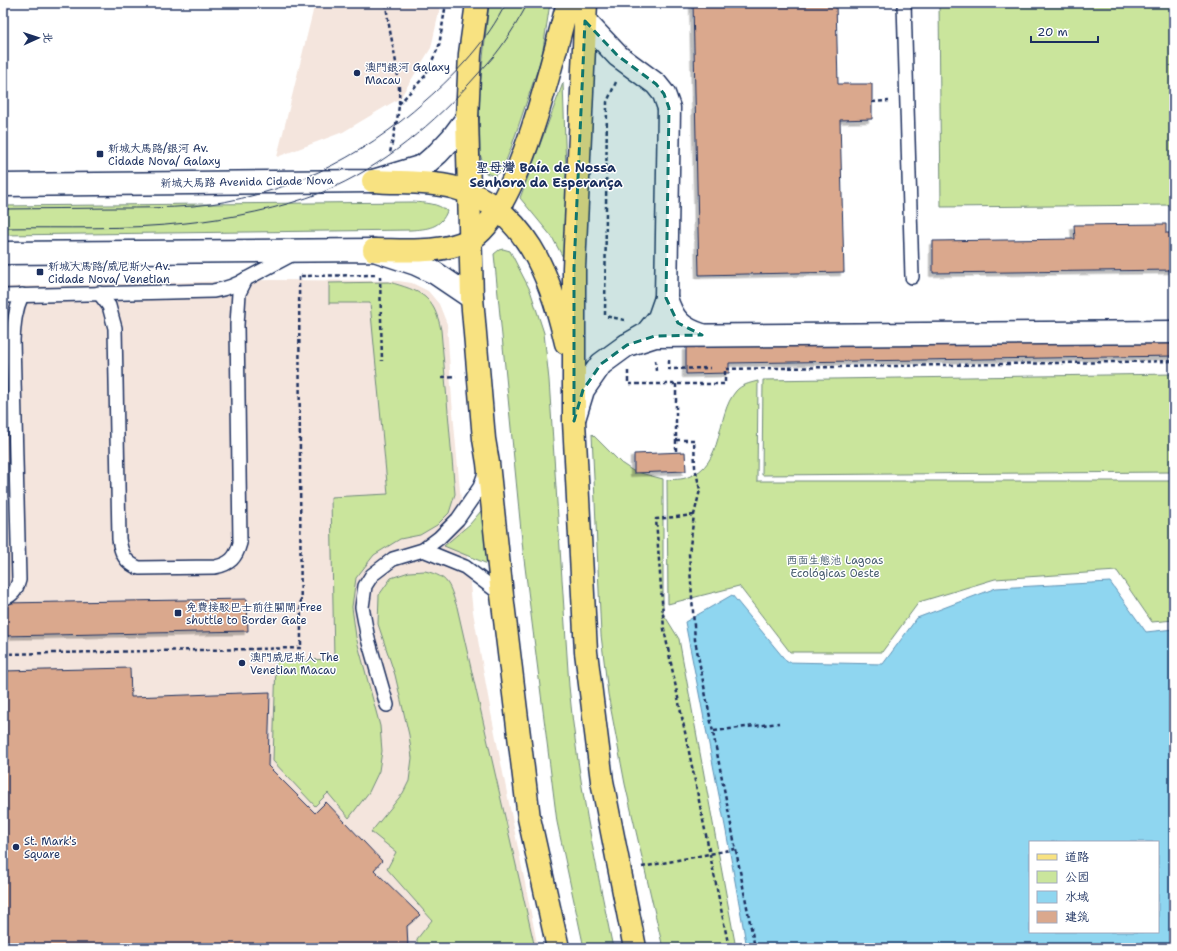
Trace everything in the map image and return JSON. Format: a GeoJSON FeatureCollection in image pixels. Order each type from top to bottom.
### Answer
{"type":"FeatureCollection","features":[{"type":"Feature","properties":{"kind":"main road"},"geometry":{"type":"LineString","coordinates":[[477,3],[470,54],[467,118],[472,298],[484,439],[529,818],[558,948]]}},
{"type":"Feature","properties":{"kind":"main road"},"geometry":{"type":"LineString","coordinates":[[374,250],[419,250],[441,248],[470,240],[482,231],[499,209],[509,190],[521,160],[541,102],[568,3]]}},
{"type":"Feature","properties":{"kind":"main road"},"geometry":{"type":"LineString","coordinates":[[585,12],[574,268],[573,372],[574,421],[586,652],[602,781],[635,948]]}},
{"type":"Feature","properties":{"kind":"main road"},"geometry":{"type":"LineString","coordinates":[[379,179],[428,183],[452,187],[482,198],[499,209],[518,228],[529,243],[543,271],[563,328],[573,372]]}},
{"type":"Feature","properties":{"kind":"street"},"geometry":{"type":"LineString","coordinates":[[585,12],[618,56],[656,84],[664,94],[669,108],[666,298],[670,311],[678,323],[690,331],[702,335]]}},
{"type":"Feature","properties":{"kind":"street","name":"新城大馬路 Avenida Cidade Nova"},"geometry":{"type":"LineString","coordinates":[[3,185],[379,179],[423,166],[452,138],[467,118]]}},
{"type":"Feature","properties":{"kind":"street"},"geometry":{"type":"LineString","coordinates":[[3,253],[374,250],[416,264],[435,273],[472,298]]}},
{"type":"Feature","properties":{"kind":"street"},"geometry":{"type":"LineString","coordinates":[[574,421],[583,390],[601,364],[627,345],[646,334],[659,318],[666,298]]}},
{"type":"Feature","properties":{"kind":"street"},"geometry":{"type":"LineString","coordinates":[[627,345],[655,336],[1174,332]]}},
{"type":"Feature","properties":{"kind":"lane"},"geometry":{"type":"LineString","coordinates":[[904,3],[912,276]]}},
{"type":"Feature","properties":{"kind":"lane"},"geometry":{"type":"LineString","coordinates":[[3,296],[224,290],[237,285],[300,251]]}},
{"type":"Feature","properties":{"kind":"lane"},"geometry":{"type":"LineString","coordinates":[[99,293],[109,306],[115,328],[120,550],[125,559],[132,565],[139,568],[215,567],[224,565],[233,559],[240,543],[237,308],[239,293],[246,279]]}},
{"type":"Feature","properties":{"kind":"lane"},"geometry":{"type":"LineString","coordinates":[[3,599],[12,595],[17,590],[19,580],[13,340],[14,321],[17,306],[22,295]]}},
{"type":"Feature","properties":{"kind":"lane"},"geometry":{"type":"LineString","coordinates":[[387,705],[368,639],[362,607],[365,586],[372,575],[394,559],[423,550],[439,538],[458,519],[480,487],[488,463]]}},
{"type":"Feature","properties":{"kind":"lane"},"geometry":{"type":"LineString","coordinates":[[423,550],[465,567],[502,595]]}},
{"type":"Feature","properties":{"kind":"path"},"geometry":{"type":"LineString","coordinates":[[379,179],[399,104],[396,62],[387,19],[386,3]]}},
{"type":"Feature","properties":{"kind":"path"},"geometry":{"type":"LineString","coordinates":[[399,104],[425,76],[439,46],[446,3]]}},
{"type":"Feature","properties":{"kind":"path"},"geometry":{"type":"LineString","coordinates":[[618,56],[619,76],[607,102],[605,316],[626,320],[628,384],[725,384],[724,369],[1174,361]]}},
{"type":"Feature","properties":{"kind":"path"},"geometry":{"type":"LineString","coordinates":[[380,275],[382,362]]}},
{"type":"Feature","properties":{"kind":"path"},"geometry":{"type":"LineString","coordinates":[[655,360],[656,371]]}},
{"type":"Feature","properties":{"kind":"path"},"geometry":{"type":"LineString","coordinates":[[669,360],[669,369],[710,368]]}},
{"type":"Feature","properties":{"kind":"path"},"geometry":{"type":"LineString","coordinates":[[676,384],[676,452]]}},
{"type":"Feature","properties":{"kind":"path"},"geometry":{"type":"LineString","coordinates":[[676,440],[694,440],[695,467],[700,490],[694,515],[689,554],[695,640],[714,731],[715,745],[755,948]]}},
{"type":"Feature","properties":{"kind":"path"},"geometry":{"type":"LineString","coordinates":[[694,515],[656,519],[664,629],[729,948]]}},
{"type":"Feature","properties":{"kind":"path"},"geometry":{"type":"LineString","coordinates":[[3,659],[4,671]]}},
{"type":"Feature","properties":{"kind":"path"},"geometry":{"type":"LineString","coordinates":[[714,731],[779,723]]}},
{"type":"Feature","properties":{"kind":"path"},"geometry":{"type":"LineString","coordinates":[[620,872],[735,849]]}},
{"type":"Feature","properties":{"kind":"highlighted area"},"geometry":{"type":"Polygon","coordinates":[[[585,21],[618,56],[656,84],[664,94],[669,108],[666,298],[678,323],[702,335],[655,336],[627,345],[601,364],[583,390],[574,421],[574,268],[585,21]]]}},
{"type":"Feature","properties":{"kind":"shaded area","name":"澳門銀河 Galaxy Macau"},"geometry":{"type":"Polygon","coordinates":[[[315,3],[441,3],[431,48],[400,98],[343,132],[277,157],[315,3]]]}},
{"type":"Feature","properties":{"kind":"shaded area","name":"澳門威尼斯人 The Venetian Macau"},"geometry":{"type":"Polygon","coordinates":[[[272,280],[398,281],[412,283],[428,291],[439,304],[447,324],[460,491],[473,612],[491,713],[538,948],[3,948],[3,287],[272,280]]]}},
{"type":"Feature","properties":{"kind":"green space"},"geometry":{"type":"Polygon","coordinates":[[[489,3],[550,3],[542,56],[502,171],[494,176],[486,173],[480,154],[479,95],[489,3]]]}},
{"type":"Feature","properties":{"kind":"green space"},"geometry":{"type":"Polygon","coordinates":[[[939,3],[1174,3],[1174,205],[941,207],[939,3]]]}},
{"type":"Feature","properties":{"kind":"green space"},"geometry":{"type":"Polygon","coordinates":[[[563,83],[566,170],[566,263],[552,237],[520,198],[563,83]]]}},
{"type":"Feature","properties":{"kind":"green space"},"geometry":{"type":"Polygon","coordinates":[[[413,202],[435,205],[447,211],[441,221],[437,224],[428,228],[411,230],[3,235],[3,206],[413,202]]]}},
{"type":"Feature","properties":{"kind":"green space"},"geometry":{"type":"Polygon","coordinates":[[[503,249],[510,251],[530,290],[544,333],[549,380],[572,719],[587,817],[613,948],[584,948],[557,822],[523,551],[494,254],[503,249]]]}},
{"type":"Feature","properties":{"kind":"green space"},"geometry":{"type":"Polygon","coordinates":[[[389,282],[409,288],[424,296],[430,302],[438,318],[441,330],[455,494],[449,513],[437,525],[420,535],[400,539],[374,555],[356,578],[352,607],[356,637],[380,726],[382,751],[379,771],[369,792],[349,818],[328,793],[315,806],[273,761],[276,661],[334,659],[331,497],[388,494],[370,303],[329,303],[329,283],[389,282]]]}},
{"type":"Feature","properties":{"kind":"green space"},"geometry":{"type":"Polygon","coordinates":[[[1174,374],[1174,472],[762,475],[763,380],[1174,374]]]}},
{"type":"Feature","properties":{"kind":"green space","name":"西面生態池 Lagoas Ecológicas Oeste"},"geometry":{"type":"Polygon","coordinates":[[[758,381],[757,481],[1174,481],[1174,620],[1152,622],[1117,571],[995,579],[919,602],[882,652],[790,652],[739,586],[668,604],[667,480],[686,478],[700,471],[708,462],[714,451],[729,401],[740,387],[758,381]]]}},
{"type":"Feature","properties":{"kind":"green space"},"geometry":{"type":"Polygon","coordinates":[[[592,434],[621,463],[633,471],[663,479],[663,613],[679,639],[736,948],[663,948],[625,784],[608,694],[601,635],[592,434]]]}},
{"type":"Feature","properties":{"kind":"green space"},"geometry":{"type":"Polygon","coordinates":[[[481,511],[490,565],[444,546],[470,524],[481,511]]]}},
{"type":"Feature","properties":{"kind":"green space"},"geometry":{"type":"Polygon","coordinates":[[[425,571],[433,573],[444,579],[450,588],[457,607],[535,948],[417,948],[417,939],[432,920],[387,869],[396,852],[371,832],[403,793],[409,781],[412,758],[409,735],[395,675],[378,624],[379,595],[391,578],[409,572],[425,571]]]}},
{"type":"Feature","properties":{"kind":"water"},"geometry":{"type":"Polygon","coordinates":[[[1110,582],[1146,632],[1174,629],[1174,948],[747,948],[726,831],[685,622],[732,595],[787,662],[883,664],[917,618],[996,588],[1110,582]]]}},
{"type":"Feature","properties":{"kind":"building"},"geometry":{"type":"Polygon","coordinates":[[[693,3],[836,3],[838,84],[872,84],[872,119],[840,120],[844,272],[699,275],[693,3]]]}},
{"type":"Feature","properties":{"kind":"building"},"geometry":{"type":"Polygon","coordinates":[[[1166,224],[1166,233],[1174,233],[1174,270],[933,273],[933,241],[1075,239],[1074,225],[1166,224]]]}},
{"type":"Feature","properties":{"kind":"building"},"geometry":{"type":"Polygon","coordinates":[[[1174,339],[1174,356],[729,363],[729,373],[686,374],[686,347],[1174,339]]]}},
{"type":"Feature","properties":{"kind":"building"},"geometry":{"type":"Polygon","coordinates":[[[685,452],[686,471],[634,473],[634,454],[685,452]]]}},
{"type":"Feature","properties":{"kind":"building"},"geometry":{"type":"Polygon","coordinates":[[[247,599],[248,631],[3,636],[3,603],[247,599]]]}},
{"type":"Feature","properties":{"kind":"building"},"geometry":{"type":"Polygon","coordinates":[[[130,668],[131,697],[270,692],[268,766],[315,813],[326,802],[382,861],[374,870],[420,915],[407,926],[408,948],[3,948],[3,671],[130,668]]]}},
{"type":"Feature","properties":{"kind":"tram line"},"geometry":{"type":"LineString","coordinates":[[3,209],[154,208],[193,206],[226,202],[288,185],[347,157],[375,140],[401,121],[438,90],[471,55],[499,17],[506,3]]}},
{"type":"Feature","properties":{"kind":"tram line"},"geometry":{"type":"LineString","coordinates":[[3,228],[141,227],[186,223],[255,212],[290,203],[323,192],[345,182],[387,157],[426,127],[461,93],[498,51],[512,31],[528,3]]}},
{"type":"Feature","properties":{"kind":"place","name":"澳門銀河 Galaxy Macau"},"geometry":{"type":"Point","coordinates":[357,73]}},
{"type":"Feature","properties":{"kind":"place","name":"新城大馬路/銀河 Av. Cidade Nova/ Galaxy"},"geometry":{"type":"Point","coordinates":[100,154]}},
{"type":"Feature","properties":{"kind":"place","name":"新城大馬路/威尼斯人 Av. Cidade Nova/ Venetian"},"geometry":{"type":"Point","coordinates":[40,272]}},
{"type":"Feature","properties":{"kind":"place","name":"免費接駁巴士前往關閘 Free shuttle to Border Gate"},"geometry":{"type":"Point","coordinates":[178,613]}},
{"type":"Feature","properties":{"kind":"place","name":"澳門威尼斯人 The Venetian Macau"},"geometry":{"type":"Point","coordinates":[242,663]}},
{"type":"Feature","properties":{"kind":"place","name":"St. Mark's Square"},"geometry":{"type":"Point","coordinates":[16,847]}},
{"type":"Feature","properties":{"kind":"district","name":"聖母灣 Baía de Nossa Senhora da Esperança"},"geometry":{"type":"Point","coordinates":[546,174]}}]}
